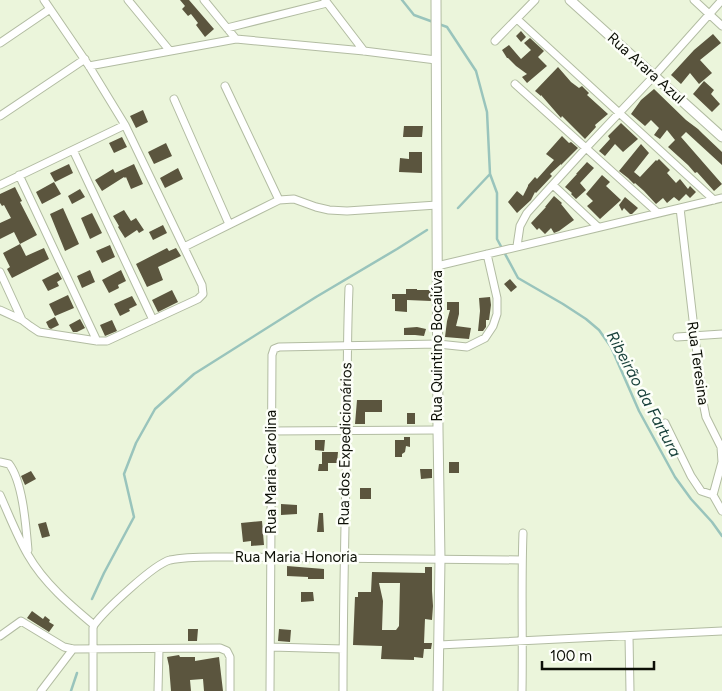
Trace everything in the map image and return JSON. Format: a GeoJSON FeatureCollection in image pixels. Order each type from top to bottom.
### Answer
{"type":"FeatureCollection","features":[{"type":"Feature","properties":{"kind":"street"},"geometry":{"type":"LineString","coordinates":[[0,310],[22,320],[39,332],[106,342],[198,299],[203,294],[202,286],[184,247],[125,125],[85,59],[44,0]]}},
{"type":"Feature","properties":{"kind":"street"},"geometry":{"type":"LineString","coordinates":[[128,0],[170,51]]}},
{"type":"Feature","properties":{"kind":"street"},"geometry":{"type":"LineString","coordinates":[[204,0],[236,39]]}},
{"type":"Feature","properties":{"kind":"street","name":"Rua Quintino Bocaiúva"},"geometry":{"type":"LineString","coordinates":[[436,0],[440,559],[438,691]]}},
{"type":"Feature","properties":{"kind":"street"},"geometry":{"type":"LineString","coordinates":[[495,41],[535,0]]}},
{"type":"Feature","properties":{"kind":"street","name":"Rua Arara Azul"},"geometry":{"type":"LineString","coordinates":[[570,0],[722,137]]}},
{"type":"Feature","properties":{"kind":"street"},"geometry":{"type":"LineString","coordinates":[[694,0],[722,26]]}},
{"type":"Feature","properties":{"kind":"street"},"geometry":{"type":"LineString","coordinates":[[514,247],[520,226],[527,213],[722,0]]}},
{"type":"Feature","properties":{"kind":"street"},"geometry":{"type":"LineString","coordinates":[[227,28],[326,1],[364,51]]}},
{"type":"Feature","properties":{"kind":"street"},"geometry":{"type":"LineString","coordinates":[[0,44],[50,9]]}},
{"type":"Feature","properties":{"kind":"street"},"geometry":{"type":"LineString","coordinates":[[517,19],[714,200]]}},
{"type":"Feature","properties":{"kind":"street"},"geometry":{"type":"LineString","coordinates":[[89,66],[236,39],[436,60]]}},
{"type":"Feature","properties":{"kind":"street"},"geometry":{"type":"LineString","coordinates":[[0,116],[85,59]]}},
{"type":"Feature","properties":{"kind":"street"},"geometry":{"type":"LineString","coordinates":[[515,84],[658,213]]}},
{"type":"Feature","properties":{"kind":"street"},"geometry":{"type":"LineString","coordinates":[[226,86],[279,200]]}},
{"type":"Feature","properties":{"kind":"street"},"geometry":{"type":"LineString","coordinates":[[174,99],[229,224]]}},
{"type":"Feature","properties":{"kind":"street"},"geometry":{"type":"LineString","coordinates":[[0,185],[125,125]]}},
{"type":"Feature","properties":{"kind":"street"},"geometry":{"type":"LineString","coordinates":[[73,150],[153,320]]}},
{"type":"Feature","properties":{"kind":"street"},"geometry":{"type":"LineString","coordinates":[[20,175],[97,341]]}},
{"type":"Feature","properties":{"kind":"street"},"geometry":{"type":"LineString","coordinates":[[553,185],[598,227]]}},
{"type":"Feature","properties":{"kind":"street"},"geometry":{"type":"LineString","coordinates":[[437,266],[722,198]]}},
{"type":"Feature","properties":{"kind":"street"},"geometry":{"type":"LineString","coordinates":[[184,247],[279,200],[294,199],[329,210],[347,211],[437,205]]}},
{"type":"Feature","properties":{"kind":"street","name":"Rua Teresina"},"geometry":{"type":"LineString","coordinates":[[680,208],[702,397],[706,417],[721,447],[722,462],[713,494]]}},
{"type":"Feature","properties":{"kind":"street"},"geometry":{"type":"LineString","coordinates":[[347,346],[438,344],[467,347],[484,338],[493,326],[497,314],[497,298],[487,254]]}},
{"type":"Feature","properties":{"kind":"street"},"geometry":{"type":"LineString","coordinates":[[0,272],[22,320]]}},
{"type":"Feature","properties":{"kind":"street","name":"Rua dos Expedicionários"},"geometry":{"type":"LineString","coordinates":[[343,691],[349,288]]}},
{"type":"Feature","properties":{"kind":"street"},"geometry":{"type":"LineString","coordinates":[[676,337],[722,334]]}},
{"type":"Feature","properties":{"kind":"street","name":"Rua Maria Carolina"},"geometry":{"type":"LineString","coordinates":[[270,691],[272,355],[274,349],[279,347],[347,346]]}},
{"type":"Feature","properties":{"kind":"street"},"geometry":{"type":"LineString","coordinates":[[665,423],[691,476],[701,491],[713,494],[722,511]]}},
{"type":"Feature","properties":{"kind":"street"},"geometry":{"type":"LineString","coordinates":[[271,430],[438,430]]}},
{"type":"Feature","properties":{"kind":"street"},"geometry":{"type":"LineString","coordinates":[[0,462],[9,464],[14,470],[24,514],[28,555]]}},
{"type":"Feature","properties":{"kind":"street"},"geometry":{"type":"LineString","coordinates":[[0,495],[28,555],[41,574],[68,604],[94,625],[93,691]]}},
{"type":"Feature","properties":{"kind":"street"},"geometry":{"type":"LineString","coordinates":[[522,691],[523,533]]}},
{"type":"Feature","properties":{"kind":"street","name":"Rua Maria Honoria"},"geometry":{"type":"LineString","coordinates":[[94,625],[98,619],[134,586],[159,565],[169,560],[200,557],[344,557],[522,560]]}},
{"type":"Feature","properties":{"kind":"street"},"geometry":{"type":"LineString","coordinates":[[0,636],[21,621],[64,647],[73,649],[220,648],[227,651],[230,658],[230,691]]}},
{"type":"Feature","properties":{"kind":"street"},"geometry":{"type":"LineString","coordinates":[[439,645],[722,632]]}},
{"type":"Feature","properties":{"kind":"street"},"geometry":{"type":"LineString","coordinates":[[629,636],[630,691]]}},
{"type":"Feature","properties":{"kind":"street"},"geometry":{"type":"LineString","coordinates":[[271,647],[343,649]]}},
{"type":"Feature","properties":{"kind":"street"},"geometry":{"type":"LineString","coordinates":[[40,691],[73,649]]}},
{"type":"Feature","properties":{"kind":"street"},"geometry":{"type":"LineString","coordinates":[[158,691],[159,649]]}},
{"type":"Feature","properties":{"kind":"building"},"geometry":{"type":"Polygon","coordinates":[[[180,0],[189,0],[214,29],[205,37],[191,14],[188,16],[182,9],[185,6],[180,0]]]}},
{"type":"Feature","properties":{"kind":"building"},"geometry":{"type":"Polygon","coordinates":[[[521,31],[526,37],[521,42],[516,36],[521,31]]]}},
{"type":"Feature","properties":{"kind":"building"},"geometry":{"type":"Polygon","coordinates":[[[713,34],[721,43],[700,60],[712,73],[699,84],[690,73],[681,84],[671,75],[694,50],[713,34]]]}},
{"type":"Feature","properties":{"kind":"building"},"geometry":{"type":"Polygon","coordinates":[[[530,38],[544,51],[538,57],[547,66],[527,83],[522,77],[527,74],[507,58],[502,50],[509,45],[521,59],[531,50],[524,43],[530,38]]]}},
{"type":"Feature","properties":{"kind":"building"},"geometry":{"type":"Polygon","coordinates":[[[558,67],[571,82],[579,88],[582,86],[589,93],[587,95],[608,114],[595,125],[596,127],[585,139],[535,91],[558,67]]]}},
{"type":"Feature","properties":{"kind":"building"},"geometry":{"type":"Polygon","coordinates":[[[704,81],[714,90],[711,94],[720,104],[712,112],[693,94],[704,81]]]}},
{"type":"Feature","properties":{"kind":"building"},"geometry":{"type":"Polygon","coordinates":[[[654,89],[722,152],[722,165],[686,132],[681,137],[722,184],[714,191],[697,172],[695,173],[668,147],[675,140],[667,130],[660,139],[654,135],[659,128],[651,120],[645,126],[631,114],[641,100],[654,89]]]}},
{"type":"Feature","properties":{"kind":"building"},"geometry":{"type":"Polygon","coordinates":[[[143,110],[148,122],[136,128],[130,116],[143,110]]]}},
{"type":"Feature","properties":{"kind":"building"},"geometry":{"type":"Polygon","coordinates":[[[621,123],[638,139],[623,152],[615,144],[605,156],[599,151],[610,139],[608,136],[621,123]]]}},
{"type":"Feature","properties":{"kind":"building"},"geometry":{"type":"Polygon","coordinates":[[[404,126],[423,126],[422,137],[403,137],[404,126]]]}},
{"type":"Feature","properties":{"kind":"building"},"geometry":{"type":"Polygon","coordinates":[[[562,136],[578,148],[550,174],[552,176],[517,213],[508,202],[517,191],[523,196],[528,185],[535,177],[537,179],[554,160],[546,154],[562,136]]]}},
{"type":"Feature","properties":{"kind":"building"},"geometry":{"type":"Polygon","coordinates":[[[122,137],[127,147],[114,153],[109,143],[122,137]]]}},
{"type":"Feature","properties":{"kind":"building"},"geometry":{"type":"Polygon","coordinates":[[[166,143],[172,156],[154,164],[148,152],[166,143]]]}},
{"type":"Feature","properties":{"kind":"building"},"geometry":{"type":"Polygon","coordinates":[[[641,144],[649,153],[634,172],[640,177],[659,159],[670,170],[667,173],[676,183],[680,179],[688,189],[690,186],[696,192],[690,198],[686,194],[679,201],[674,197],[667,203],[663,198],[656,204],[644,191],[619,171],[641,144]]]}},
{"type":"Feature","properties":{"kind":"building"},"geometry":{"type":"Polygon","coordinates":[[[409,152],[422,152],[422,173],[399,172],[400,158],[409,159],[409,152]]]}},
{"type":"Feature","properties":{"kind":"building"},"geometry":{"type":"Polygon","coordinates":[[[587,162],[594,168],[580,183],[586,190],[576,199],[565,187],[587,162]]]}},
{"type":"Feature","properties":{"kind":"building"},"geometry":{"type":"Polygon","coordinates":[[[69,164],[73,173],[55,182],[50,173],[69,164]]]}},
{"type":"Feature","properties":{"kind":"building"},"geometry":{"type":"Polygon","coordinates":[[[134,164],[143,184],[131,189],[126,177],[102,191],[95,180],[113,169],[115,173],[134,164]]]}},
{"type":"Feature","properties":{"kind":"building"},"geometry":{"type":"Polygon","coordinates":[[[178,168],[183,179],[165,188],[160,178],[178,168]]]}},
{"type":"Feature","properties":{"kind":"building"},"geometry":{"type":"Polygon","coordinates":[[[602,175],[610,182],[606,186],[621,200],[600,219],[587,206],[593,201],[586,194],[602,175]]]}},
{"type":"Feature","properties":{"kind":"building"},"geometry":{"type":"Polygon","coordinates":[[[54,182],[61,194],[42,204],[36,192],[54,182]]]}},
{"type":"Feature","properties":{"kind":"building"},"geometry":{"type":"Polygon","coordinates":[[[15,187],[22,201],[20,202],[37,235],[20,244],[14,232],[0,239],[0,223],[11,218],[4,205],[2,206],[0,203],[0,194],[15,187]]]}},
{"type":"Feature","properties":{"kind":"building"},"geometry":{"type":"Polygon","coordinates":[[[80,189],[85,197],[72,204],[68,196],[80,189]]]}},
{"type":"Feature","properties":{"kind":"building"},"geometry":{"type":"Polygon","coordinates":[[[554,196],[562,203],[574,220],[559,231],[554,233],[551,228],[545,234],[539,228],[537,230],[531,223],[554,196]]]}},
{"type":"Feature","properties":{"kind":"building"},"geometry":{"type":"Polygon","coordinates":[[[625,197],[638,208],[632,214],[624,208],[622,211],[619,205],[625,197]]]}},
{"type":"Feature","properties":{"kind":"building"},"geometry":{"type":"Polygon","coordinates":[[[63,208],[79,244],[65,251],[50,214],[63,208]]]}},
{"type":"Feature","properties":{"kind":"building"},"geometry":{"type":"Polygon","coordinates":[[[124,210],[131,221],[136,218],[144,230],[139,233],[137,230],[125,238],[113,216],[124,210]]]}},
{"type":"Feature","properties":{"kind":"building"},"geometry":{"type":"Polygon","coordinates":[[[92,213],[102,233],[90,239],[81,218],[92,213]]]}},
{"type":"Feature","properties":{"kind":"building"},"geometry":{"type":"Polygon","coordinates":[[[163,225],[167,233],[153,240],[149,232],[163,225]]]}},
{"type":"Feature","properties":{"kind":"building"},"geometry":{"type":"Polygon","coordinates":[[[20,244],[26,256],[44,248],[49,259],[12,278],[7,269],[10,267],[3,253],[20,244]]]}},
{"type":"Feature","properties":{"kind":"building"},"geometry":{"type":"Polygon","coordinates":[[[110,245],[115,257],[102,263],[96,251],[110,245]]]}},
{"type":"Feature","properties":{"kind":"building"},"geometry":{"type":"Polygon","coordinates":[[[167,248],[169,251],[176,248],[181,256],[158,267],[163,280],[147,287],[136,264],[167,248]]]}},
{"type":"Feature","properties":{"kind":"building"},"geometry":{"type":"Polygon","coordinates":[[[90,270],[95,282],[82,288],[77,276],[90,270]]]}},
{"type":"Feature","properties":{"kind":"building"},"geometry":{"type":"Polygon","coordinates":[[[121,270],[126,281],[118,285],[119,288],[109,293],[102,280],[121,270]]]}},
{"type":"Feature","properties":{"kind":"building"},"geometry":{"type":"Polygon","coordinates":[[[58,272],[62,279],[57,282],[59,286],[48,291],[42,280],[58,272]]]}},
{"type":"Feature","properties":{"kind":"building"},"geometry":{"type":"Polygon","coordinates":[[[510,279],[517,287],[511,292],[504,284],[510,279]]]}},
{"type":"Feature","properties":{"kind":"building"},"geometry":{"type":"Polygon","coordinates":[[[406,289],[431,290],[431,301],[407,300],[407,312],[395,311],[395,299],[392,299],[392,294],[406,294],[406,289]]]}},
{"type":"Feature","properties":{"kind":"building"},"geometry":{"type":"Polygon","coordinates":[[[172,290],[178,302],[158,312],[152,300],[172,290]]]}},
{"type":"Feature","properties":{"kind":"building"},"geometry":{"type":"Polygon","coordinates":[[[68,295],[74,308],[55,316],[49,304],[68,295]]]}},
{"type":"Feature","properties":{"kind":"building"},"geometry":{"type":"Polygon","coordinates":[[[132,296],[137,305],[120,316],[114,304],[132,296]]]}},
{"type":"Feature","properties":{"kind":"building"},"geometry":{"type":"Polygon","coordinates":[[[490,297],[489,320],[486,320],[486,327],[483,331],[478,331],[479,298],[490,297]]]}},
{"type":"Feature","properties":{"kind":"building"},"geometry":{"type":"Polygon","coordinates":[[[447,302],[459,302],[456,326],[471,328],[469,339],[445,337],[450,310],[447,310],[447,302]]]}},
{"type":"Feature","properties":{"kind":"building"},"geometry":{"type":"Polygon","coordinates":[[[55,317],[59,325],[51,329],[46,322],[55,317]]]}},
{"type":"Feature","properties":{"kind":"building"},"geometry":{"type":"Polygon","coordinates":[[[80,319],[85,328],[73,332],[69,325],[80,319]]]}},
{"type":"Feature","properties":{"kind":"building"},"geometry":{"type":"Polygon","coordinates":[[[112,320],[117,331],[105,336],[100,325],[112,320]]]}},
{"type":"Feature","properties":{"kind":"building"},"geometry":{"type":"Polygon","coordinates":[[[417,327],[426,329],[424,336],[404,335],[404,328],[417,327]]]}},
{"type":"Feature","properties":{"kind":"building"},"geometry":{"type":"Polygon","coordinates":[[[357,400],[382,400],[382,412],[365,412],[365,424],[355,424],[357,400]]]}},
{"type":"Feature","properties":{"kind":"building"},"geometry":{"type":"Polygon","coordinates":[[[407,413],[415,413],[415,424],[407,424],[407,413]]]}},
{"type":"Feature","properties":{"kind":"building"},"geometry":{"type":"Polygon","coordinates":[[[404,437],[410,437],[410,447],[406,446],[402,457],[395,457],[395,440],[404,440],[404,437]]]}},
{"type":"Feature","properties":{"kind":"building"},"geometry":{"type":"Polygon","coordinates":[[[315,440],[325,440],[324,451],[315,450],[315,440]]]}},
{"type":"Feature","properties":{"kind":"building"},"geometry":{"type":"Polygon","coordinates":[[[322,452],[338,452],[337,463],[328,463],[328,471],[318,471],[319,464],[322,464],[322,452]]]}},
{"type":"Feature","properties":{"kind":"building"},"geometry":{"type":"Polygon","coordinates":[[[449,462],[459,462],[459,473],[449,473],[449,462]]]}},
{"type":"Feature","properties":{"kind":"building"},"geometry":{"type":"Polygon","coordinates":[[[420,469],[432,469],[432,478],[421,479],[420,469]]]}},
{"type":"Feature","properties":{"kind":"building"},"geometry":{"type":"Polygon","coordinates":[[[31,471],[36,479],[25,485],[21,476],[31,471]]]}},
{"type":"Feature","properties":{"kind":"building"},"geometry":{"type":"Polygon","coordinates":[[[360,488],[371,488],[371,499],[360,499],[360,488]]]}},
{"type":"Feature","properties":{"kind":"building"},"geometry":{"type":"Polygon","coordinates":[[[281,504],[297,505],[297,514],[281,515],[281,504]]]}},
{"type":"Feature","properties":{"kind":"building"},"geometry":{"type":"Polygon","coordinates":[[[319,513],[323,513],[324,532],[317,532],[319,513]]]}},
{"type":"Feature","properties":{"kind":"building"},"geometry":{"type":"Polygon","coordinates":[[[262,521],[264,545],[251,546],[251,541],[243,542],[241,523],[262,521]]]}},
{"type":"Feature","properties":{"kind":"building"},"geometry":{"type":"Polygon","coordinates":[[[46,522],[50,536],[42,538],[38,524],[46,522]]]}},
{"type":"Feature","properties":{"kind":"building"},"geometry":{"type":"Polygon","coordinates":[[[287,566],[324,569],[324,579],[287,576],[287,566]]]}},
{"type":"Feature","properties":{"kind":"building"},"geometry":{"type":"Polygon","coordinates":[[[425,567],[432,567],[432,620],[425,619],[424,643],[432,643],[431,649],[424,649],[423,658],[414,657],[414,660],[381,659],[382,646],[353,645],[355,597],[358,597],[358,592],[371,592],[372,572],[425,573],[425,567]],[[379,583],[383,601],[382,630],[396,630],[399,626],[400,583],[379,583]]]}},
{"type":"Feature","properties":{"kind":"building"},"geometry":{"type":"Polygon","coordinates":[[[301,592],[313,592],[314,601],[301,602],[301,592]]]}},
{"type":"Feature","properties":{"kind":"building"},"geometry":{"type":"Polygon","coordinates":[[[32,611],[43,619],[45,616],[50,620],[49,622],[54,625],[49,632],[27,618],[32,611]]]}},
{"type":"Feature","properties":{"kind":"building"},"geometry":{"type":"Polygon","coordinates":[[[188,629],[198,629],[197,641],[188,641],[188,629]]]}},
{"type":"Feature","properties":{"kind":"building"},"geometry":{"type":"Polygon","coordinates":[[[279,629],[291,630],[290,642],[278,641],[279,629]]]}},
{"type":"Feature","properties":{"kind":"building"},"geometry":{"type":"Polygon","coordinates":[[[179,655],[180,657],[195,657],[195,661],[219,657],[223,691],[204,691],[203,679],[190,680],[191,691],[171,691],[167,657],[179,655]]]}},
{"type":"Feature","properties":{"kind":"waterway","name":"Ribeirão da Fartura"},"geometry":{"type":"LineString","coordinates":[[402,0],[414,15],[447,27],[476,71],[487,112],[490,174],[497,193],[497,239],[518,278],[563,304],[599,330],[611,347],[639,411],[675,477],[722,536]]}},
{"type":"Feature","properties":{"kind":"waterway"},"geometry":{"type":"LineString","coordinates":[[458,208],[490,174]]}},
{"type":"Feature","properties":{"kind":"waterway"},"geometry":{"type":"LineString","coordinates":[[92,599],[134,517],[124,474],[136,443],[155,409],[194,374],[427,230]]}},
{"type":"Feature","properties":{"kind":"waterway"},"geometry":{"type":"LineString","coordinates":[[71,691],[77,673]]}}]}
